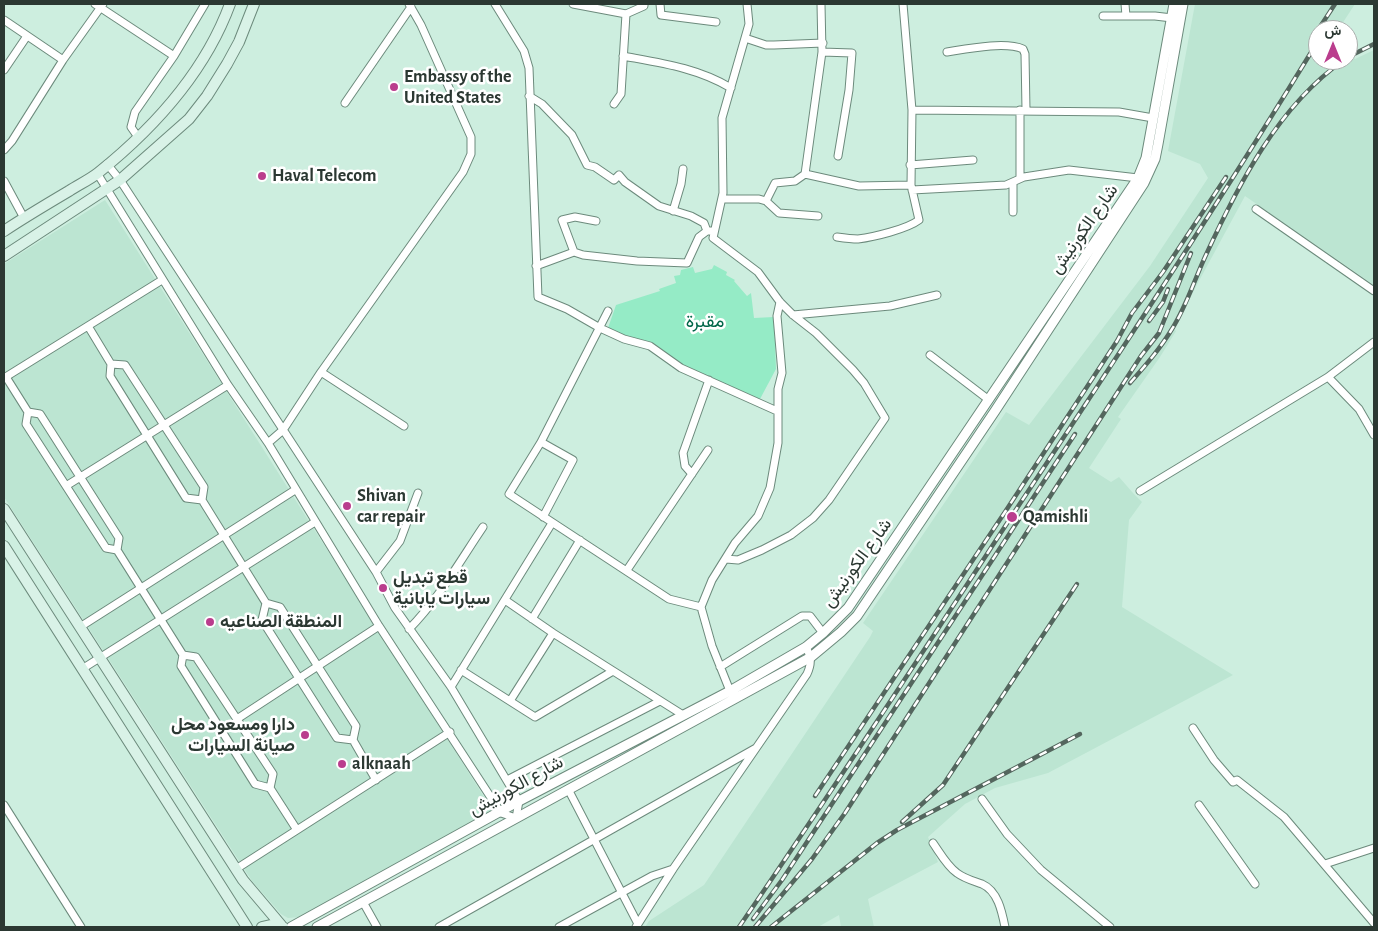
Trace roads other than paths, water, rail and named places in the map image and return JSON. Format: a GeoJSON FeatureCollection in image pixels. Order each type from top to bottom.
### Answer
{"type":"FeatureCollection","features":[{"type":"Feature","properties":{"kind":"main road"},"geometry":{"type":"LineString","coordinates":[[4,231],[97,173],[138,137],[170,104],[207,53],[230,4]]}},
{"type":"Feature","properties":{"kind":"main road"},"geometry":{"type":"LineString","coordinates":[[4,256],[105,188],[120,180],[189,119],[201,106],[239,42],[254,4]]}},
{"type":"Feature","properties":{"kind":"main road"},"geometry":{"type":"LineString","coordinates":[[4,509],[243,880],[285,927]]}},
{"type":"Feature","properties":{"kind":"main road"},"geometry":{"type":"LineString","coordinates":[[4,546],[247,927]]}},
{"type":"Feature","properties":{"kind":"main road"},"geometry":{"type":"LineString","coordinates":[[262,927],[270,924],[285,927]]}},
{"type":"Feature","properties":{"kind":"street"},"geometry":{"type":"LineString","coordinates":[[138,137],[131,127],[135,112],[174,56],[205,4]]}},
{"type":"Feature","properties":{"kind":"street"},"geometry":{"type":"LineString","coordinates":[[495,4],[527,58],[529,68],[538,297],[567,309],[624,340],[650,346],[680,368],[778,411]]}},
{"type":"Feature","properties":{"kind":"street"},"geometry":{"type":"LineString","coordinates":[[573,4],[626,14],[644,6],[644,4]]}},
{"type":"Feature","properties":{"kind":"street"},"geometry":{"type":"LineString","coordinates":[[660,4],[661,15],[716,22]]}},
{"type":"Feature","properties":{"kind":"street"},"geometry":{"type":"LineString","coordinates":[[536,266],[574,252],[583,255],[636,261],[687,263],[699,238],[711,231],[722,198],[722,118],[746,38],[749,24],[747,4]]}},
{"type":"Feature","properties":{"kind":"street"},"geometry":{"type":"LineString","coordinates":[[766,202],[775,184],[796,181],[805,174],[822,52],[820,4]]}},
{"type":"Feature","properties":{"kind":"street"},"geometry":{"type":"LineString","coordinates":[[837,237],[858,238],[913,225],[919,220],[911,188],[912,110],[903,4]]}},
{"type":"Feature","properties":{"kind":"street"},"geometry":{"type":"LineString","coordinates":[[1126,4],[1126,16]]}},
{"type":"Feature","properties":{"kind":"street","name":"شارع الكورنيش"},"geometry":{"type":"LineString","coordinates":[[285,927],[519,801],[730,691],[806,647],[848,608],[1138,178],[1146,158],[1174,4]]}},
{"type":"Feature","properties":{"kind":"street","name":"شارع الكورنيش"},"geometry":{"type":"LineString","coordinates":[[317,927],[811,657],[857,616],[1144,183],[1155,159],[1183,4]]}},
{"type":"Feature","properties":{"kind":"street"},"geometry":{"type":"LineString","coordinates":[[4,150],[12,141],[99,5],[174,56]]}},
{"type":"Feature","properties":{"kind":"street"},"geometry":{"type":"LineString","coordinates":[[268,443],[283,430],[321,372],[463,172],[471,154],[471,137],[421,25],[410,5],[346,103]]}},
{"type":"Feature","properties":{"kind":"street"},"geometry":{"type":"LineString","coordinates":[[614,104],[621,94],[626,14]]}},
{"type":"Feature","properties":{"kind":"street"},"geometry":{"type":"LineString","coordinates":[[1103,16],[1172,18]]}},
{"type":"Feature","properties":{"kind":"street"},"geometry":{"type":"LineString","coordinates":[[4,20],[63,60]]}},
{"type":"Feature","properties":{"kind":"street"},"geometry":{"type":"LineString","coordinates":[[4,70],[27,36]]}},
{"type":"Feature","properties":{"kind":"street"},"geometry":{"type":"LineString","coordinates":[[746,38],[774,46],[822,43]]}},
{"type":"Feature","properties":{"kind":"street"},"geometry":{"type":"LineString","coordinates":[[947,52],[988,46],[1018,47],[1023,49],[1025,54],[1020,178]]}},
{"type":"Feature","properties":{"kind":"street"},"geometry":{"type":"LineString","coordinates":[[822,52],[852,53],[849,90],[838,156]]}},
{"type":"Feature","properties":{"kind":"street"},"geometry":{"type":"LineString","coordinates":[[623,56],[685,68],[715,79],[731,88]]}},
{"type":"Feature","properties":{"kind":"street"},"geometry":{"type":"LineString","coordinates":[[1160,77],[1170,79]]}},
{"type":"Feature","properties":{"kind":"street"},"geometry":{"type":"LineString","coordinates":[[529,96],[542,104],[572,134],[587,165],[595,167],[614,180],[619,175],[625,182],[659,206],[691,216],[704,223],[711,231],[713,238],[758,272],[780,302],[816,333],[853,370],[864,383],[885,418],[829,500],[813,518],[791,535],[762,550],[738,560],[726,559]]}},
{"type":"Feature","properties":{"kind":"street"},"geometry":{"type":"LineString","coordinates":[[912,110],[1119,112],[1153,118]]}},
{"type":"Feature","properties":{"kind":"street"},"geometry":{"type":"LineString","coordinates":[[910,165],[974,160]]}},
{"type":"Feature","properties":{"kind":"street"},"geometry":{"type":"LineString","coordinates":[[97,173],[228,385],[268,443],[295,490],[380,626],[501,812],[516,818],[519,801],[451,687],[395,608],[376,572],[120,180],[107,164]]}},
{"type":"Feature","properties":{"kind":"street"},"geometry":{"type":"LineString","coordinates":[[673,211],[683,169]]}},
{"type":"Feature","properties":{"kind":"street"},"geometry":{"type":"LineString","coordinates":[[805,174],[859,186],[911,188],[1006,185],[1020,178],[1069,170],[1138,178]]}},
{"type":"Feature","properties":{"kind":"street"},"geometry":{"type":"LineString","coordinates":[[4,180],[24,218]]}},
{"type":"Feature","properties":{"kind":"street"},"geometry":{"type":"LineString","coordinates":[[1013,182],[1013,212]]}},
{"type":"Feature","properties":{"kind":"street"},"geometry":{"type":"LineString","coordinates":[[722,198],[759,199],[780,213],[818,216]]}},
{"type":"Feature","properties":{"kind":"street"},"geometry":{"type":"LineString","coordinates":[[1256,209],[1374,291]]}},
{"type":"Feature","properties":{"kind":"street"},"geometry":{"type":"LineString","coordinates":[[574,252],[562,220],[575,217],[596,221]]}},
{"type":"Feature","properties":{"kind":"street"},"geometry":{"type":"LineString","coordinates":[[117,550],[106,548],[26,424],[28,412],[5,377],[162,280]]}},
{"type":"Feature","properties":{"kind":"street"},"geometry":{"type":"LineString","coordinates":[[793,315],[890,306],[937,295]]}},
{"type":"Feature","properties":{"kind":"street"},"geometry":{"type":"LineString","coordinates":[[730,691],[712,646],[701,607],[708,586],[736,543],[758,516],[770,488],[778,442],[778,389],[782,373],[777,316],[780,302]]}},
{"type":"Feature","properties":{"kind":"street"},"geometry":{"type":"LineString","coordinates":[[608,311],[541,442],[509,494],[670,598],[701,607]]}},
{"type":"Feature","properties":{"kind":"street"},"geometry":{"type":"LineString","coordinates":[[88,326],[112,364],[110,376],[186,498],[202,500]]}},
{"type":"Feature","properties":{"kind":"street"},"geometry":{"type":"LineString","coordinates":[[1140,491],[1328,377],[1374,342]]}},
{"type":"Feature","properties":{"kind":"street"},"geometry":{"type":"LineString","coordinates":[[930,355],[990,400]]}},
{"type":"Feature","properties":{"kind":"street"},"geometry":{"type":"LineString","coordinates":[[112,364],[125,365],[204,487],[202,500],[266,604],[262,620],[337,738],[353,740]]}},
{"type":"Feature","properties":{"kind":"street"},"geometry":{"type":"LineString","coordinates":[[321,372],[404,426]]}},
{"type":"Feature","properties":{"kind":"street"},"geometry":{"type":"LineString","coordinates":[[1328,377],[1359,409],[1374,435]]}},
{"type":"Feature","properties":{"kind":"street"},"geometry":{"type":"LineString","coordinates":[[692,474],[684,466],[683,453],[709,380]]}},
{"type":"Feature","properties":{"kind":"street"},"geometry":{"type":"LineString","coordinates":[[66,486],[228,385]]}},
{"type":"Feature","properties":{"kind":"street"},"geometry":{"type":"LineString","coordinates":[[28,412],[40,414],[119,538],[117,550],[183,654],[181,666],[255,784],[270,788],[297,830]]}},
{"type":"Feature","properties":{"kind":"street"},"geometry":{"type":"LineString","coordinates":[[541,442],[573,460],[543,517]]}},
{"type":"Feature","properties":{"kind":"street"},"geometry":{"type":"LineString","coordinates":[[627,570],[708,450]]}},
{"type":"Feature","properties":{"kind":"street"},"geometry":{"type":"LineString","coordinates":[[80,627],[295,490]]}},
{"type":"Feature","properties":{"kind":"street"},"geometry":{"type":"LineString","coordinates":[[376,572],[400,541],[418,493]]}},
{"type":"Feature","properties":{"kind":"street"},"geometry":{"type":"LineString","coordinates":[[82,669],[315,522]]}},
{"type":"Feature","properties":{"kind":"street"},"geometry":{"type":"LineString","coordinates":[[451,687],[552,523]]}},
{"type":"Feature","properties":{"kind":"street"},"geometry":{"type":"LineString","coordinates":[[409,629],[419,619],[454,571],[482,527]]}},
{"type":"Feature","properties":{"kind":"street"},"geometry":{"type":"LineString","coordinates":[[532,619],[580,540]]}},
{"type":"Feature","properties":{"kind":"street"},"geometry":{"type":"LineString","coordinates":[[505,600],[553,633],[683,715]]}},
{"type":"Feature","properties":{"kind":"street"},"geometry":{"type":"LineString","coordinates":[[266,604],[280,607],[356,726],[353,740],[376,780]]}},
{"type":"Feature","properties":{"kind":"street"},"geometry":{"type":"LineString","coordinates":[[720,667],[802,616],[810,616],[823,633]]}},
{"type":"Feature","properties":{"kind":"street"},"geometry":{"type":"LineString","coordinates":[[237,719],[380,626]]}},
{"type":"Feature","properties":{"kind":"street"},"geometry":{"type":"LineString","coordinates":[[510,701],[553,633]]}},
{"type":"Feature","properties":{"kind":"street"},"geometry":{"type":"LineString","coordinates":[[637,926],[673,869],[807,674],[811,666],[811,657],[806,647]]}},
{"type":"Feature","properties":{"kind":"street"},"geometry":{"type":"LineString","coordinates":[[183,654],[196,657],[273,774],[270,788]]}},
{"type":"Feature","properties":{"kind":"street"},"geometry":{"type":"LineString","coordinates":[[461,670],[535,717],[613,671]]}},
{"type":"Feature","properties":{"kind":"street"},"geometry":{"type":"LineString","coordinates":[[507,780],[660,701]]}},
{"type":"Feature","properties":{"kind":"street"},"geometry":{"type":"LineString","coordinates":[[1193,728],[1214,760],[1233,782],[1237,780],[1276,809],[1374,923]]}},
{"type":"Feature","properties":{"kind":"street"},"geometry":{"type":"LineString","coordinates":[[236,869],[450,732]]}},
{"type":"Feature","properties":{"kind":"street"},"geometry":{"type":"LineString","coordinates":[[439,927],[756,748]]}},
{"type":"Feature","properties":{"kind":"street"},"geometry":{"type":"LineString","coordinates":[[568,789],[622,892],[637,926]]}},
{"type":"Feature","properties":{"kind":"street"},"geometry":{"type":"LineString","coordinates":[[982,799],[1007,834],[1041,870],[1110,927]]}},
{"type":"Feature","properties":{"kind":"street"},"geometry":{"type":"LineString","coordinates":[[4,805],[81,927]]}},
{"type":"Feature","properties":{"kind":"street"},"geometry":{"type":"LineString","coordinates":[[1199,805],[1255,884]]}},
{"type":"Feature","properties":{"kind":"street"},"geometry":{"type":"LineString","coordinates":[[933,843],[957,873],[987,887],[992,892],[997,900],[1005,927]]}},
{"type":"Feature","properties":{"kind":"street"},"geometry":{"type":"LineString","coordinates":[[1325,864],[1374,848]]}},
{"type":"Feature","properties":{"kind":"street"},"geometry":{"type":"LineString","coordinates":[[558,927],[652,876],[673,869]]}},
{"type":"Feature","properties":{"kind":"street"},"geometry":{"type":"LineString","coordinates":[[363,902],[377,927]]}},
{"type":"Feature","properties":{"kind":"railway"},"geometry":{"type":"LineString","coordinates":[[1325,20],[1335,4]]}},
{"type":"Feature","properties":{"kind":"railway"},"geometry":{"type":"LineString","coordinates":[[1358,52],[1374,44]]}},
{"type":"Feature","properties":{"kind":"railway"},"geometry":{"type":"LineString","coordinates":[[739,927],[1134,330],[1308,57]]}},
{"type":"Feature","properties":{"kind":"railway"},"geometry":{"type":"LineString","coordinates":[[1130,383],[1147,364],[1177,321],[1231,202],[1262,149],[1299,100],[1331,70]]}},
{"type":"Feature","properties":{"kind":"railway"},"geometry":{"type":"LineString","coordinates":[[815,796],[1005,512],[1117,341],[1132,313],[1163,272],[1226,177]]}},
{"type":"Feature","properties":{"kind":"railway"},"geometry":{"type":"LineString","coordinates":[[755,927],[812,859],[845,813],[1141,356],[1159,333],[1191,253]]}},
{"type":"Feature","properties":{"kind":"railway"},"geometry":{"type":"LineString","coordinates":[[1149,321],[1163,302],[1168,289]]}},
{"type":"Feature","properties":{"kind":"railway"},"geometry":{"type":"LineString","coordinates":[[753,919],[782,880],[1075,434]]}},
{"type":"Feature","properties":{"kind":"railway"},"geometry":{"type":"LineString","coordinates":[[902,822],[943,785],[1077,584]]}},
{"type":"Feature","properties":{"kind":"railway"},"geometry":{"type":"LineString","coordinates":[[771,927],[877,843],[897,830],[1080,734]]}},
{"type":"Feature","properties":{"kind":"place","name":"Embassy of the United States"},"geometry":{"type":"Point","coordinates":[394,87]}},
{"type":"Feature","properties":{"kind":"place","name":"Haval Telecom"},"geometry":{"type":"Point","coordinates":[262,176]}},
{"type":"Feature","properties":{"kind":"place","name":"Shivan car repair"},"geometry":{"type":"Point","coordinates":[347,506]}},
{"type":"Feature","properties":{"kind":"place","name":"Qamishli"},"geometry":{"type":"Point","coordinates":[1012,517]}},
{"type":"Feature","properties":{"kind":"place","name":"قطع تبديل سيارات يابانية"},"geometry":{"type":"Point","coordinates":[383,588]}},
{"type":"Feature","properties":{"kind":"place","name":"المنطقة الصناعيه"},"geometry":{"type":"Point","coordinates":[210,622]}},
{"type":"Feature","properties":{"kind":"place","name":"دارا ومسعود محل صيانة السيارات"},"geometry":{"type":"Point","coordinates":[305,735]}},
{"type":"Feature","properties":{"kind":"place","name":"alknaah"},"geometry":{"type":"Point","coordinates":[342,764]}},
{"type":"Feature","properties":{"kind":"park label","name":"مقبرة"},"geometry":{"type":"Point","coordinates":[705,322]}}]}
